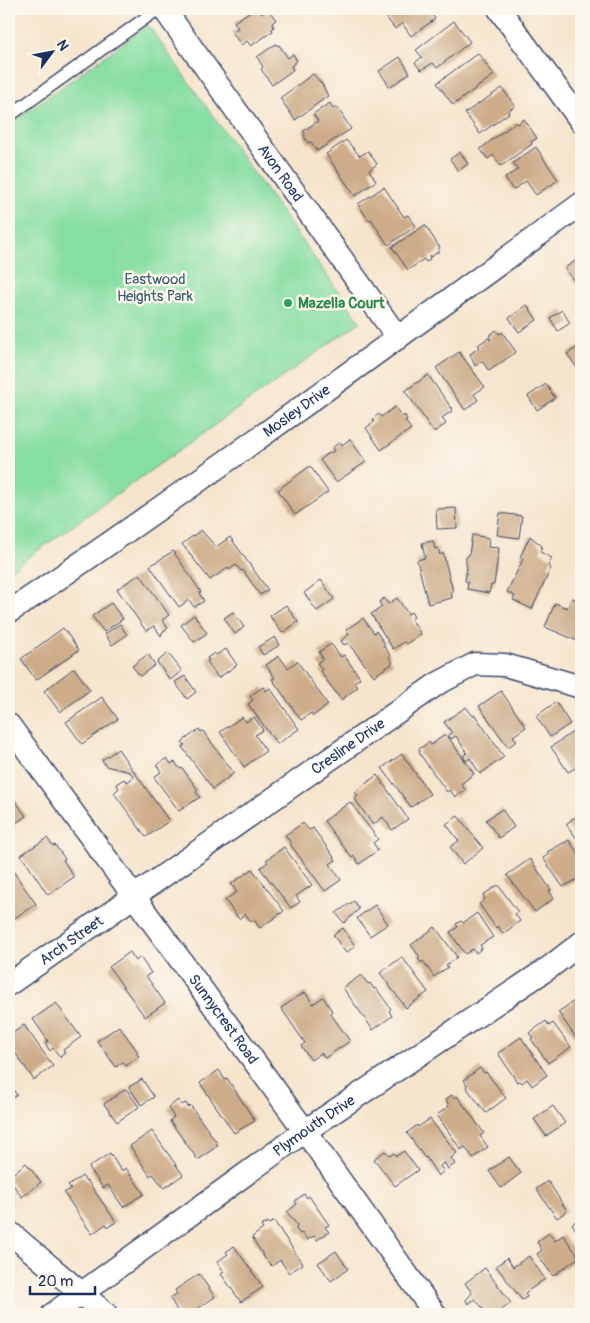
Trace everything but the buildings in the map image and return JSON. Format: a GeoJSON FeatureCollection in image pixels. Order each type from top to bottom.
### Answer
{"type":"FeatureCollection","features":[{"type":"Feature","properties":{"kind":"street","name":"Avon Road"},"geometry":{"type":"LineString","coordinates":[[164,9],[398,338]]}},
{"type":"Feature","properties":{"kind":"street"},"geometry":{"type":"LineString","coordinates":[[499,9],[581,121]]}},
{"type":"Feature","properties":{"kind":"street","name":"Mosley Drive"},"geometry":{"type":"LineString","coordinates":[[9,612],[82,563],[398,338],[581,204]]}},
{"type":"Feature","properties":{"kind":"street","name":"Cresline Drive"},"geometry":{"type":"LineString","coordinates":[[133,896],[437,684],[475,664],[506,665],[581,686]]}},
{"type":"Feature","properties":{"kind":"street","name":"Sunnycrest Road"},"geometry":{"type":"LineString","coordinates":[[9,724],[305,1131],[435,1314]]}},
{"type":"Feature","properties":{"kind":"street","name":"Arch Street"},"geometry":{"type":"LineString","coordinates":[[9,984],[133,896]]}},
{"type":"Feature","properties":{"kind":"street","name":"Plymouth Drive"},"geometry":{"type":"LineString","coordinates":[[53,1314],[305,1131],[550,967],[581,943]]}},
{"type":"Feature","properties":{"kind":"street"},"geometry":{"type":"LineString","coordinates":[[9,1232],[106,1314]]}},
{"type":"Feature","properties":{"kind":"lane"},"geometry":{"type":"LineString","coordinates":[[9,116],[158,9]]}},
{"type":"Feature","properties":{"kind":"green space","name":"Eastwood Heights Park"},"geometry":{"type":"Polygon","coordinates":[[[148,25],[360,322],[9,571],[9,125],[148,25]]]}},
{"type":"Feature","properties":{"kind":"place","name":"Mazella Court"},"geometry":{"type":"Point","coordinates":[288,303]}}]}
